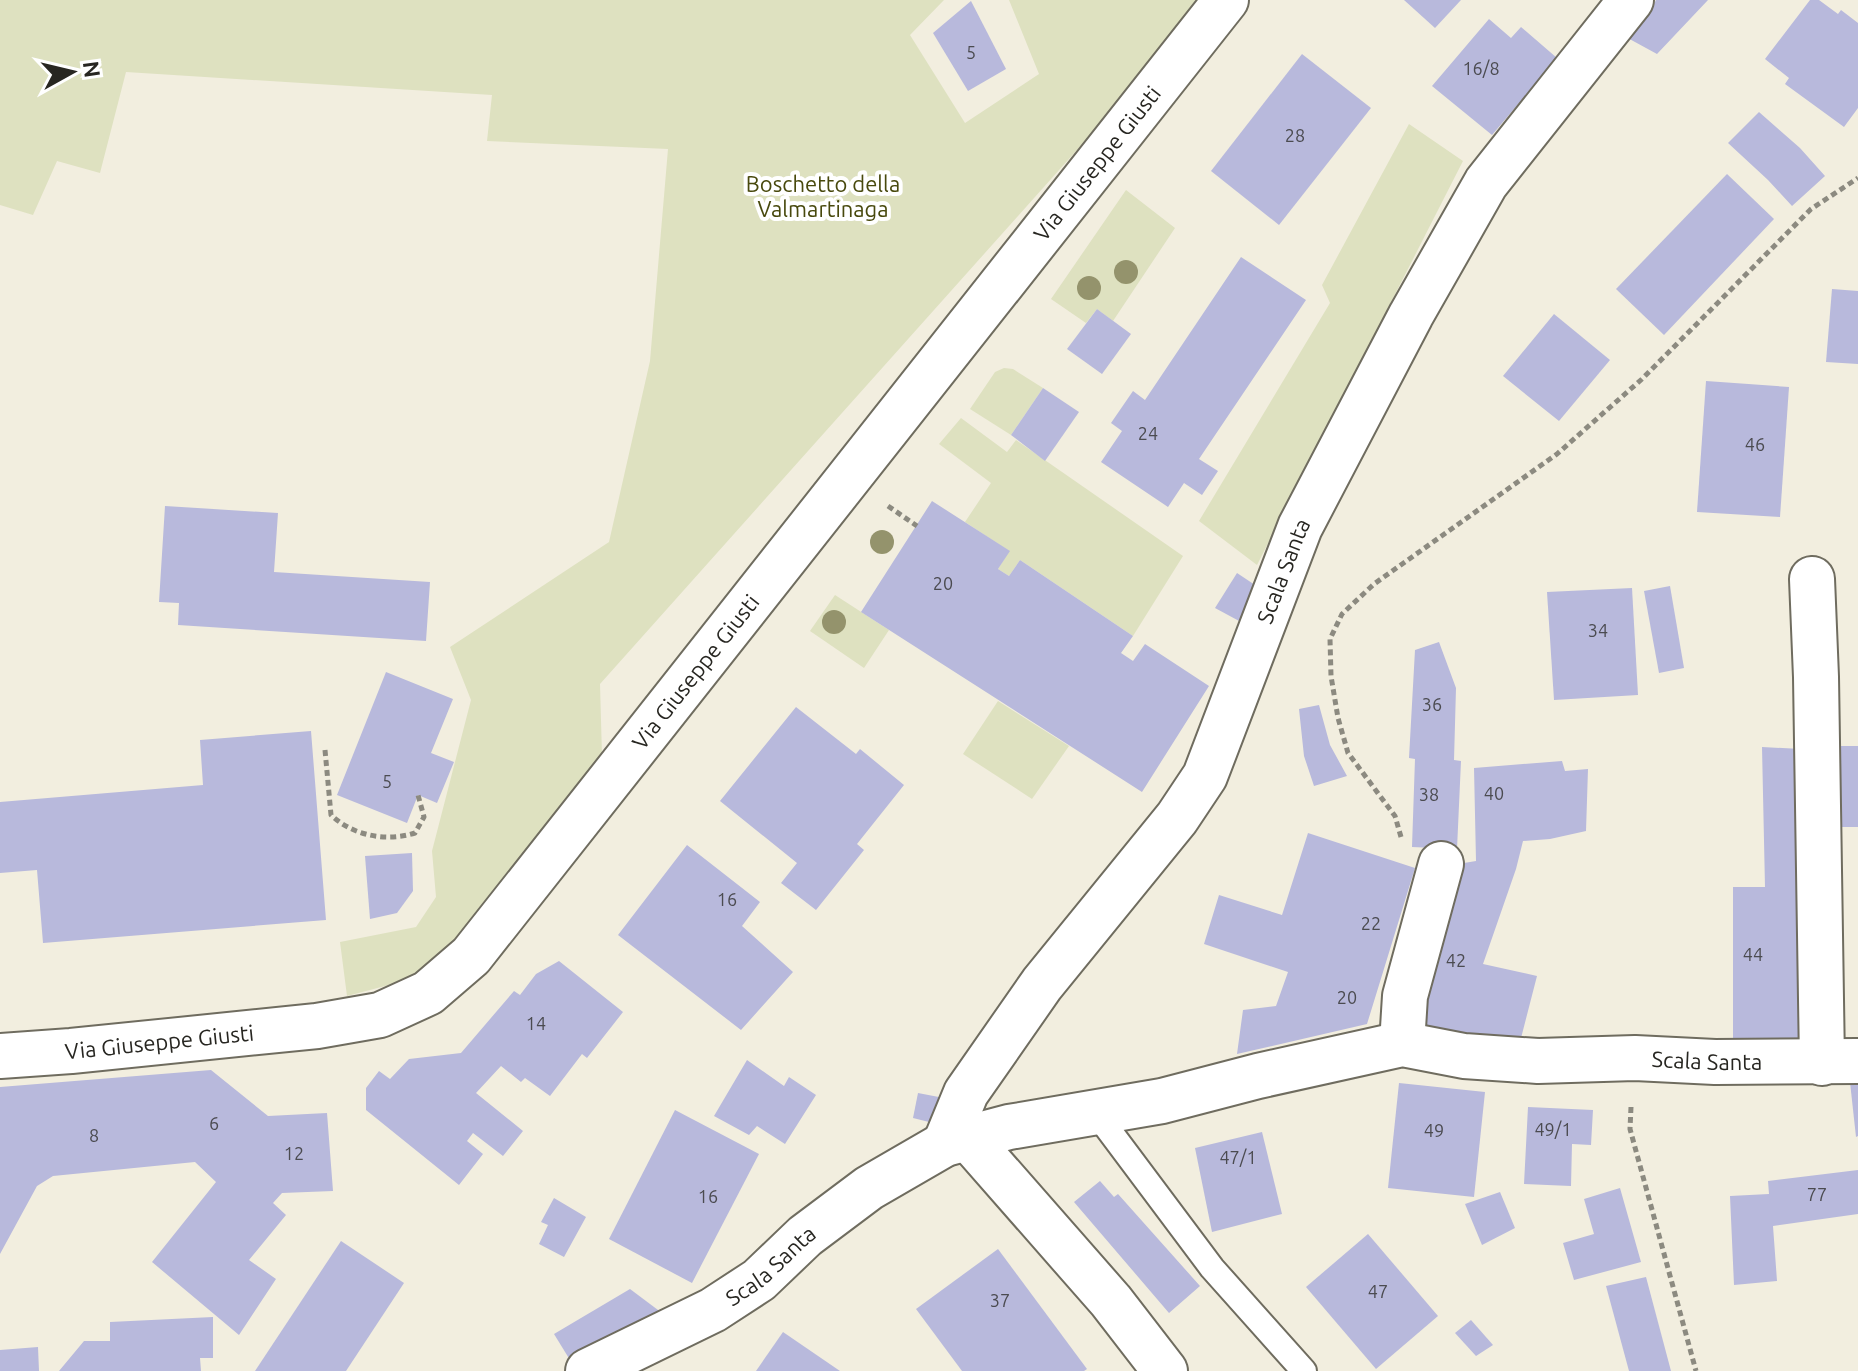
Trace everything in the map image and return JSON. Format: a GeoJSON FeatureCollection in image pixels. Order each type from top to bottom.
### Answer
{"type":"FeatureCollection","features":[{"type":"Feature","properties":{"kind":"street","name":"Via Giuseppe Giusti"},"geometry":{"type":"LineString","coordinates":[[0,1056],[317,1026],[380,1015],[428,993],[461,966],[1226,0]]}},
{"type":"Feature","properties":{"kind":"street","name":"Scala Santa"},"geometry":{"type":"LineString","coordinates":[[956,1141],[966,1093],[1034,996],[1177,818],[1205,776],[1300,527],[1411,315],[1486,183],[1631,0]]}},
{"type":"Feature","properties":{"kind":"street"},"geometry":{"type":"LineString","coordinates":[[1812,579],[1840,1062]]}},
{"type":"Feature","properties":{"kind":"street"},"geometry":{"type":"LineString","coordinates":[[1402,1044],[1405,996],[1441,864]]}},
{"type":"Feature","properties":{"kind":"street","name":"Scala Santa"},"geometry":{"type":"LineString","coordinates":[[588,1371],[713,1310],[759,1280],[805,1236],[869,1188],[956,1141],[1009,1127],[1162,1101],[1402,1044],[1464,1056],[1538,1061],[1635,1058],[1715,1062],[1840,1062]]}},
{"type":"Feature","properties":{"kind":"street"},"geometry":{"type":"LineString","coordinates":[[956,1141],[1111,1301],[1165,1371]]}},
{"type":"Feature","properties":{"kind":"lane"},"geometry":{"type":"LineString","coordinates":[[1096,1113],[1212,1268],[1304,1371]]}},
{"type":"Feature","properties":{"kind":"path"},"geometry":{"type":"LineString","coordinates":[[1441,864],[1406,852],[1395,816],[1348,753],[1331,676],[1330,639],[1342,614],[1374,584],[1557,454],[1642,379],[1811,209],[1858,178]]}},
{"type":"Feature","properties":{"kind":"path"},"geometry":{"type":"LineString","coordinates":[[325,750],[331,815],[344,828],[401,838],[415,833],[424,817],[418,795]]}},
{"type":"Feature","properties":{"kind":"path"},"geometry":{"type":"LineString","coordinates":[[1635,1058],[1630,1129],[1696,1371]]}},
{"type":"Feature","properties":{"kind":"green space","name":"Boschetto della Valmartinaga"},"geometry":{"type":"Polygon","coordinates":[[[0,0],[944,0],[910,35],[965,123],[1039,74],[1009,0],[1200,0],[1143,76],[600,684],[602,756],[464,941],[408,980],[347,996],[340,942],[416,927],[436,897],[432,851],[471,700],[450,647],[609,542],[650,361],[668,149],[487,141],[492,95],[126,72],[100,173],[57,161],[33,215],[0,205],[0,0]]]}},
{"type":"Feature","properties":{"kind":"green space"},"geometry":{"type":"Polygon","coordinates":[[[1409,124],[1463,161],[1257,565],[1199,521],[1330,303],[1322,285],[1409,124]]]}},
{"type":"Feature","properties":{"kind":"green space"},"geometry":{"type":"Polygon","coordinates":[[[1126,190],[1175,228],[1113,321],[1097,309],[1086,323],[1051,299],[1126,190]]]}},
{"type":"Feature","properties":{"kind":"green space"},"geometry":{"type":"Polygon","coordinates":[[[1004,368],[1013,369],[1043,388],[1011,435],[970,409],[995,372],[1004,368]]]}},
{"type":"Feature","properties":{"kind":"green space"},"geometry":{"type":"Polygon","coordinates":[[[961,418],[1007,452],[1016,440],[1183,556],[1133,636],[1020,560],[1009,576],[998,569],[1009,551],[965,522],[991,483],[939,444],[961,418]]]}},
{"type":"Feature","properties":{"kind":"green space"},"geometry":{"type":"Polygon","coordinates":[[[835,595],[889,630],[864,668],[810,631],[835,595]]]}},
{"type":"Feature","properties":{"kind":"green space"},"geometry":{"type":"Polygon","coordinates":[[[998,701],[1069,746],[1032,799],[963,754],[998,701]]]}},
{"type":"Feature","properties":{"kind":"building"},"geometry":{"type":"Polygon","coordinates":[[[1404,0],[1461,0],[1435,28],[1404,0]]]}},
{"type":"Feature","properties":{"kind":"building"},"geometry":{"type":"Polygon","coordinates":[[[1656,0],[1708,0],[1657,54],[1624,36],[1642,5],[1654,4],[1656,0]]]}},
{"type":"Feature","properties":{"kind":"building"},"geometry":{"type":"Polygon","coordinates":[[[1810,0],[1819,0],[1838,14],[1841,10],[1858,23],[1858,108],[1844,127],[1785,84],[1789,78],[1765,59],[1810,0]]]}},
{"type":"Feature","properties":{"kind":"building"},"geometry":{"type":"Polygon","coordinates":[[[971,1],[1006,69],[968,91],[933,33],[971,1]]]}},
{"type":"Feature","properties":{"kind":"building"},"geometry":{"type":"Polygon","coordinates":[[[1489,19],[1511,38],[1521,27],[1557,58],[1492,135],[1432,86],[1489,19]]]}},
{"type":"Feature","properties":{"kind":"building"},"geometry":{"type":"Polygon","coordinates":[[[1302,54],[1371,108],[1279,225],[1211,171],[1302,54]]]}},
{"type":"Feature","properties":{"kind":"building"},"geometry":{"type":"Polygon","coordinates":[[[1759,112],[1800,148],[1825,176],[1792,206],[1728,143],[1759,112]]]}},
{"type":"Feature","properties":{"kind":"building"},"geometry":{"type":"Polygon","coordinates":[[[1727,174],[1774,219],[1664,335],[1616,289],[1727,174]]]}},
{"type":"Feature","properties":{"kind":"building"},"geometry":{"type":"Polygon","coordinates":[[[1241,257],[1306,300],[1199,459],[1218,471],[1202,495],[1184,483],[1168,507],[1101,462],[1122,431],[1111,423],[1133,391],[1145,400],[1241,257]]]}},
{"type":"Feature","properties":{"kind":"building"},"geometry":{"type":"Polygon","coordinates":[[[1832,289],[1858,291],[1858,364],[1826,362],[1832,289]]]}},
{"type":"Feature","properties":{"kind":"building"},"geometry":{"type":"Polygon","coordinates":[[[1097,309],[1131,334],[1102,374],[1067,349],[1097,309]]]}},
{"type":"Feature","properties":{"kind":"building"},"geometry":{"type":"Polygon","coordinates":[[[1554,314],[1610,360],[1559,421],[1503,376],[1554,314]]]}},
{"type":"Feature","properties":{"kind":"building"},"geometry":{"type":"Polygon","coordinates":[[[1706,381],[1789,387],[1780,517],[1697,512],[1706,381]]]}},
{"type":"Feature","properties":{"kind":"building"},"geometry":{"type":"Polygon","coordinates":[[[1043,388],[1079,412],[1045,461],[1011,435],[1043,388]]]}},
{"type":"Feature","properties":{"kind":"building"},"geometry":{"type":"Polygon","coordinates":[[[932,501],[1010,551],[998,569],[1009,576],[1020,560],[1133,636],[1121,653],[1133,661],[1145,644],[1209,686],[1142,792],[861,612],[932,501]]]}},
{"type":"Feature","properties":{"kind":"building"},"geometry":{"type":"Polygon","coordinates":[[[165,506],[278,513],[274,572],[430,582],[426,641],[178,625],[179,603],[159,602],[165,506]]]}},
{"type":"Feature","properties":{"kind":"building"},"geometry":{"type":"Polygon","coordinates":[[[1237,573],[1255,585],[1241,622],[1215,608],[1237,573]]]}},
{"type":"Feature","properties":{"kind":"building"},"geometry":{"type":"Polygon","coordinates":[[[1670,586],[1684,668],[1659,673],[1644,591],[1670,586]]]}},
{"type":"Feature","properties":{"kind":"building"},"geometry":{"type":"Polygon","coordinates":[[[1632,588],[1638,695],[1554,700],[1547,592],[1632,588]]]}},
{"type":"Feature","properties":{"kind":"building"},"geometry":{"type":"Polygon","coordinates":[[[1439,642],[1456,688],[1454,760],[1461,761],[1457,849],[1412,847],[1415,759],[1409,758],[1415,650],[1439,642]]]}},
{"type":"Feature","properties":{"kind":"building"},"geometry":{"type":"Polygon","coordinates":[[[386,672],[453,699],[431,753],[454,762],[437,803],[418,795],[407,823],[337,795],[386,672]]]}},
{"type":"Feature","properties":{"kind":"building"},"geometry":{"type":"Polygon","coordinates":[[[1319,705],[1330,745],[1347,776],[1314,786],[1304,756],[1299,709],[1319,705]]]}},
{"type":"Feature","properties":{"kind":"building"},"geometry":{"type":"Polygon","coordinates":[[[796,707],[856,754],[860,749],[904,785],[857,844],[864,850],[816,910],[781,883],[797,863],[720,801],[796,707]]]}},
{"type":"Feature","properties":{"kind":"building"},"geometry":{"type":"Polygon","coordinates":[[[311,731],[326,920],[43,943],[37,870],[0,873],[0,802],[203,785],[200,740],[311,731]]]}},
{"type":"Feature","properties":{"kind":"building"},"geometry":{"type":"Polygon","coordinates":[[[1822,746],[1858,746],[1858,827],[1823,827],[1822,746]]]}},
{"type":"Feature","properties":{"kind":"building"},"geometry":{"type":"Polygon","coordinates":[[[1762,747],[1801,749],[1805,1038],[1733,1038],[1733,887],[1765,887],[1762,747]]]}},
{"type":"Feature","properties":{"kind":"building"},"geometry":{"type":"Polygon","coordinates":[[[1562,761],[1565,771],[1588,769],[1586,831],[1523,841],[1483,964],[1537,976],[1520,1042],[1417,1028],[1464,863],[1476,861],[1474,768],[1562,761]]]}},
{"type":"Feature","properties":{"kind":"building"},"geometry":{"type":"Polygon","coordinates":[[[1308,833],[1415,868],[1367,1024],[1237,1054],[1243,1010],[1276,1006],[1288,972],[1204,944],[1219,895],[1282,915],[1308,833]]]}},
{"type":"Feature","properties":{"kind":"building"},"geometry":{"type":"Polygon","coordinates":[[[687,845],[760,902],[742,926],[793,972],[741,1030],[618,935],[687,845]]]}},
{"type":"Feature","properties":{"kind":"building"},"geometry":{"type":"Polygon","coordinates":[[[412,853],[413,891],[397,913],[370,919],[365,856],[412,853]]]}},
{"type":"Feature","properties":{"kind":"building"},"geometry":{"type":"Polygon","coordinates":[[[559,961],[623,1012],[587,1058],[582,1054],[550,1096],[525,1078],[521,1082],[501,1066],[476,1093],[523,1131],[503,1156],[473,1133],[467,1141],[483,1154],[459,1185],[366,1110],[366,1088],[379,1071],[390,1079],[409,1059],[461,1053],[514,991],[520,995],[536,974],[559,961]]]}},
{"type":"Feature","properties":{"kind":"building"},"geometry":{"type":"Polygon","coordinates":[[[747,1060],[784,1086],[789,1077],[816,1095],[785,1144],[757,1126],[749,1135],[714,1116],[747,1060]]]}},
{"type":"Feature","properties":{"kind":"building"},"geometry":{"type":"Polygon","coordinates":[[[211,1070],[268,1116],[327,1113],[333,1191],[282,1193],[273,1203],[286,1215],[249,1260],[276,1279],[239,1335],[152,1262],[216,1182],[195,1162],[53,1176],[37,1186],[0,1254],[0,1087],[211,1070]]]}},
{"type":"Feature","properties":{"kind":"building"},"geometry":{"type":"Polygon","coordinates":[[[1858,1081],[1858,1136],[1856,1137],[1850,1082],[1858,1081]]]}},
{"type":"Feature","properties":{"kind":"building"},"geometry":{"type":"Polygon","coordinates":[[[1399,1083],[1485,1092],[1474,1197],[1388,1188],[1399,1083]]]}},
{"type":"Feature","properties":{"kind":"building"},"geometry":{"type":"Polygon","coordinates":[[[918,1093],[944,1098],[941,1125],[913,1118],[918,1093]]]}},
{"type":"Feature","properties":{"kind":"building"},"geometry":{"type":"Polygon","coordinates":[[[1528,1107],[1593,1110],[1591,1145],[1572,1144],[1571,1186],[1524,1184],[1528,1107]]]}},
{"type":"Feature","properties":{"kind":"building"},"geometry":{"type":"Polygon","coordinates":[[[675,1110],[759,1154],[692,1283],[609,1239],[675,1110]]]}},
{"type":"Feature","properties":{"kind":"building"},"geometry":{"type":"Polygon","coordinates":[[[1262,1132],[1282,1214],[1212,1232],[1195,1148],[1262,1132]]]}},
{"type":"Feature","properties":{"kind":"building"},"geometry":{"type":"Polygon","coordinates":[[[1858,1170],[1858,1214],[1773,1226],[1777,1281],[1734,1285],[1730,1196],[1769,1194],[1768,1181],[1858,1170]]]}},
{"type":"Feature","properties":{"kind":"building"},"geometry":{"type":"Polygon","coordinates":[[[1100,1181],[1114,1197],[1118,1194],[1200,1286],[1169,1313],[1074,1202],[1100,1181]]]}},
{"type":"Feature","properties":{"kind":"building"},"geometry":{"type":"Polygon","coordinates":[[[1620,1188],[1641,1262],[1574,1280],[1563,1243],[1594,1234],[1584,1199],[1620,1188]]]}},
{"type":"Feature","properties":{"kind":"building"},"geometry":{"type":"Polygon","coordinates":[[[1500,1192],[1515,1228],[1482,1245],[1465,1204],[1500,1192]]]}},
{"type":"Feature","properties":{"kind":"building"},"geometry":{"type":"Polygon","coordinates":[[[554,1198],[586,1217],[564,1257],[539,1244],[548,1225],[541,1222],[554,1198]]]}},
{"type":"Feature","properties":{"kind":"building"},"geometry":{"type":"Polygon","coordinates":[[[1368,1234],[1438,1316],[1376,1369],[1306,1287],[1368,1234]]]}},
{"type":"Feature","properties":{"kind":"building"},"geometry":{"type":"Polygon","coordinates":[[[341,1241],[404,1283],[346,1371],[255,1371],[341,1241]]]}},
{"type":"Feature","properties":{"kind":"building"},"geometry":{"type":"Polygon","coordinates":[[[998,1249],[1087,1369],[962,1371],[916,1309],[998,1249]]]}},
{"type":"Feature","properties":{"kind":"building"},"geometry":{"type":"Polygon","coordinates":[[[1646,1277],[1671,1371],[1629,1371],[1606,1286],[1646,1277]]]}},
{"type":"Feature","properties":{"kind":"building"},"geometry":{"type":"Polygon","coordinates":[[[630,1289],[666,1316],[570,1360],[554,1334],[630,1289]]]}},
{"type":"Feature","properties":{"kind":"building"},"geometry":{"type":"Polygon","coordinates":[[[213,1317],[213,1358],[200,1358],[201,1371],[59,1371],[84,1341],[110,1341],[110,1322],[213,1317]]]}},
{"type":"Feature","properties":{"kind":"building"},"geometry":{"type":"Polygon","coordinates":[[[1471,1320],[1493,1345],[1476,1356],[1455,1333],[1471,1320]]]}},
{"type":"Feature","properties":{"kind":"building"},"geometry":{"type":"Polygon","coordinates":[[[783,1332],[840,1371],[756,1371],[783,1332]]]}},
{"type":"Feature","properties":{"kind":"building"},"geometry":{"type":"Polygon","coordinates":[[[38,1347],[39,1371],[0,1371],[0,1350],[38,1347]]]}}]}
